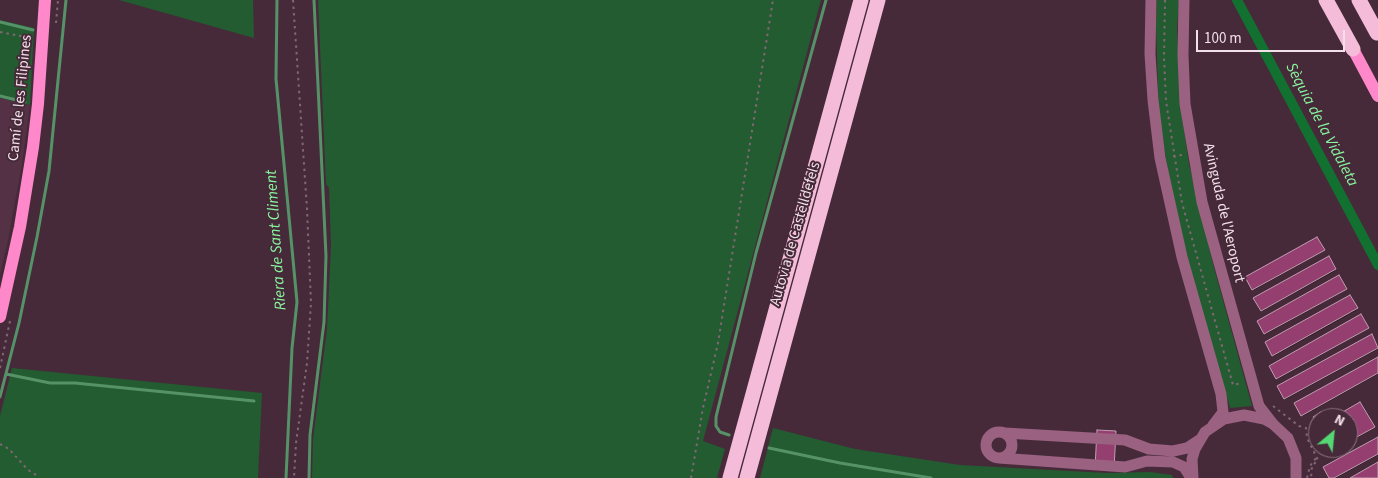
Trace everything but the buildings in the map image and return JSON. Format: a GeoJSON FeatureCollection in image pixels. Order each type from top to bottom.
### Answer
{"type":"FeatureCollection","features":[{"type":"Feature","properties":{"kind":"highway","name":"Autovia de Castelldefels"},"geometry":{"type":"LineString","coordinates":[[730,478],[860,0]]}},
{"type":"Feature","properties":{"kind":"highway","name":"Autovia de Castelldefels"},"geometry":{"type":"LineString","coordinates":[[747,478],[878,0]]}},
{"type":"Feature","properties":{"kind":"highway"},"geometry":{"type":"LineString","coordinates":[[869,36],[884,0]]}},
{"type":"Feature","properties":{"kind":"highway"},"geometry":{"type":"LineString","coordinates":[[1326,0],[1353,49]]}},
{"type":"Feature","properties":{"kind":"highway"},"geometry":{"type":"LineString","coordinates":[[1359,0],[1377,34]]}},
{"type":"Feature","properties":{"kind":"main road","name":"Camí de les Filipines"},"geometry":{"type":"LineString","coordinates":[[0,317],[26,190],[36,125],[46,0]]}},
{"type":"Feature","properties":{"kind":"main road"},"geometry":{"type":"LineString","coordinates":[[1353,49],[1378,96]]}},
{"type":"Feature","properties":{"kind":"street"},"geometry":{"type":"LineString","coordinates":[[1151,0],[1150,54],[1160,158],[1182,257],[1221,394],[1223,412],[1199,440],[1187,448],[1173,451],[1149,449],[1125,440],[1005,433],[994,433],[990,435],[986,442],[989,454],[999,458],[1125,467],[1147,460],[1172,462],[1184,467],[1192,478]]}},
{"type":"Feature","properties":{"kind":"street","name":"Avinguda de l'Aeroport"},"geometry":{"type":"LineString","coordinates":[[1184,0],[1183,55],[1185,104],[1202,202],[1259,406],[1273,424],[1288,438],[1293,447],[1296,458],[1296,478]]}},
{"type":"Feature","properties":{"kind":"street"},"geometry":{"type":"LineString","coordinates":[[1213,425],[1224,419],[1244,415],[1264,419],[1273,424]]}},
{"type":"Feature","properties":{"kind":"street"},"geometry":{"type":"LineString","coordinates":[[999,458],[1008,455],[1012,449],[1012,441],[1005,433]]}},
{"type":"Feature","properties":{"kind":"street"},"geometry":{"type":"LineString","coordinates":[[1192,478],[1192,459],[1199,440]]}},
{"type":"Feature","properties":{"kind":"path"},"geometry":{"type":"LineString","coordinates":[[293,0],[307,209],[311,303],[307,363],[296,443],[294,478]]}},
{"type":"Feature","properties":{"kind":"path"},"geometry":{"type":"LineString","coordinates":[[691,478],[703,408],[718,343],[773,0]]}},
{"type":"Feature","properties":{"kind":"path"},"geometry":{"type":"LineString","coordinates":[[1165,0],[1164,57],[1166,101],[1182,203],[1233,385],[1246,382]]}},
{"type":"Feature","properties":{"kind":"path"},"geometry":{"type":"LineString","coordinates":[[0,32],[33,39],[37,35],[44,35]]}},
{"type":"Feature","properties":{"kind":"path"},"geometry":{"type":"LineString","coordinates":[[1160,158],[1193,153]]}},
{"type":"Feature","properties":{"kind":"path"},"geometry":{"type":"LineString","coordinates":[[1270,402],[1299,426],[1306,428],[1307,438],[1318,460],[1312,466],[1309,478]]}},
{"type":"Feature","properties":{"kind":"path"},"geometry":{"type":"LineString","coordinates":[[0,444],[9,449],[28,470],[38,476]]}},
{"type":"Feature","properties":{"kind":"shaded area"},"geometry":{"type":"Polygon","coordinates":[[[0,98],[30,105],[22,164],[0,274],[0,98]]]}},
{"type":"Feature","properties":{"kind":"green space"},"geometry":{"type":"Polygon","coordinates":[[[119,0],[253,0],[254,38],[119,0]]]}},
{"type":"Feature","properties":{"kind":"green space"},"geometry":{"type":"Polygon","coordinates":[[[318,0],[821,0],[703,441],[725,449],[717,478],[312,478],[313,439],[327,329],[331,246],[329,188],[326,184],[318,0]]]}},
{"type":"Feature","properties":{"kind":"green space"},"geometry":{"type":"Polygon","coordinates":[[[1157,0],[1179,0],[1177,30],[1182,117],[1189,164],[1213,264],[1252,406],[1230,408],[1189,267],[1167,165],[1159,116],[1157,0]]]}},
{"type":"Feature","properties":{"kind":"green space"},"geometry":{"type":"Polygon","coordinates":[[[0,20],[34,28],[30,105],[0,98],[0,20]]]}},
{"type":"Feature","properties":{"kind":"green space"},"geometry":{"type":"Polygon","coordinates":[[[12,368],[262,393],[258,478],[0,478],[0,416],[12,368]]]}},
{"type":"Feature","properties":{"kind":"green space"},"geometry":{"type":"Polygon","coordinates":[[[773,428],[855,449],[960,465],[1107,473],[1150,472],[1172,475],[1173,478],[760,478],[773,428]]]}},
{"type":"Feature","properties":{"kind":"waterway"},"geometry":{"type":"LineString","coordinates":[[0,397],[19,323],[49,171],[66,0]]}},
{"type":"Feature","properties":{"kind":"waterway","name":"Riera de Sant Climent"},"geometry":{"type":"LineString","coordinates":[[277,0],[276,79],[297,302],[292,348],[286,478]]}},
{"type":"Feature","properties":{"kind":"waterway"},"geometry":{"type":"LineString","coordinates":[[309,478],[310,435],[324,322],[326,256],[314,0]]}},
{"type":"Feature","properties":{"kind":"waterway"},"geometry":{"type":"LineString","coordinates":[[729,435],[720,432],[716,426],[716,417],[756,253],[826,0]]}},
{"type":"Feature","properties":{"kind":"waterway","name":"Sèquia de la Vidaleta"},"geometry":{"type":"LineString","coordinates":[[1237,0],[1378,265]]}},
{"type":"Feature","properties":{"kind":"waterway"},"geometry":{"type":"LineString","coordinates":[[0,22],[33,30]]}},
{"type":"Feature","properties":{"kind":"waterway"},"geometry":{"type":"LineString","coordinates":[[0,96],[25,102]]}},
{"type":"Feature","properties":{"kind":"waterway"},"geometry":{"type":"LineString","coordinates":[[6,374],[50,383],[75,383],[254,401]]}},
{"type":"Feature","properties":{"kind":"waterway"},"geometry":{"type":"LineString","coordinates":[[769,448],[840,463],[931,478]]}}]}
